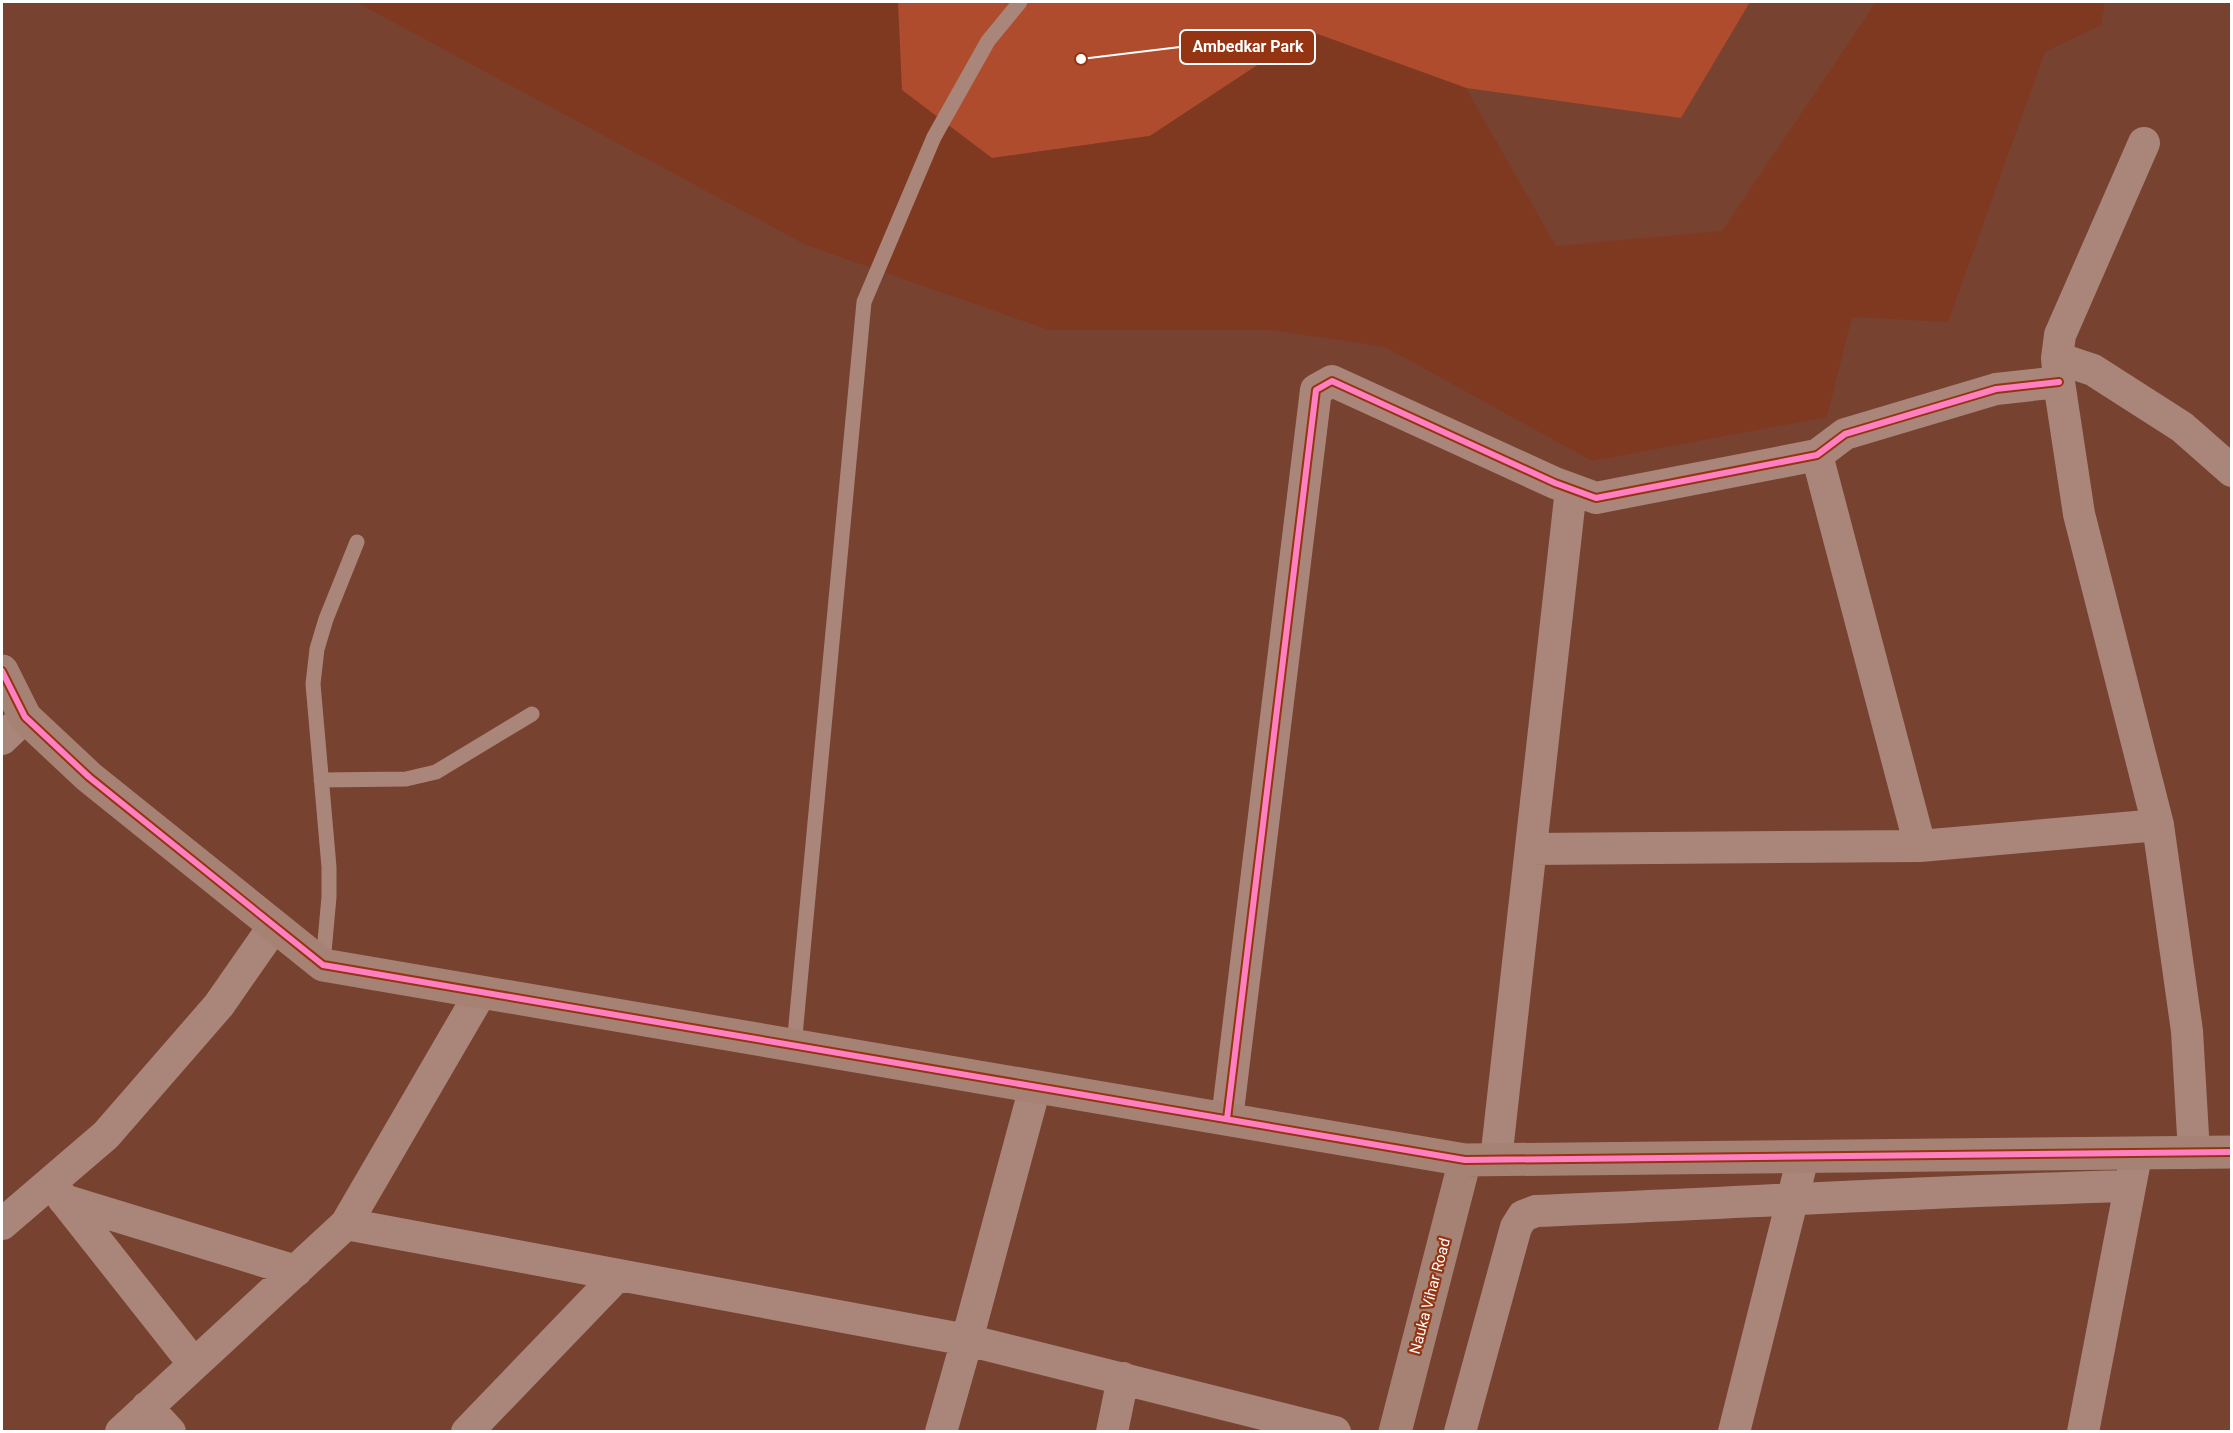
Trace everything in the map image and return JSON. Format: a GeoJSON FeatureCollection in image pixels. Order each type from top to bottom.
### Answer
{"type":"FeatureCollection","features":[{"type":"Feature","properties":{"kind":"street"},"geometry":{"type":"LineString","coordinates":[[2144,143],[2060,335],[2058,370],[2079,514],[2158,825],[2187,1031],[2194,1153]]}},
{"type":"Feature","properties":{"kind":"street"},"geometry":{"type":"LineString","coordinates":[[1227,1119],[1316,390],[1332,381],[1555,483],[1596,498],[1817,454],[1845,434],[2058,370],[2093,370],[2182,427],[2232,471]]}},
{"type":"Feature","properties":{"kind":"street"},"geometry":{"type":"LineString","coordinates":[[1817,454],[1920,846]]}},
{"type":"Feature","properties":{"kind":"street"},"geometry":{"type":"LineString","coordinates":[[1481,1160],[1531,849],[1571,489]]}},
{"type":"Feature","properties":{"kind":"street"},"geometry":{"type":"LineString","coordinates":[[2,670],[25,717],[88,777],[322,965],[1035,1087],[1481,1160],[2232,1152]]}},
{"type":"Feature","properties":{"kind":"street"},"geometry":{"type":"LineString","coordinates":[[2,739],[25,717]]}},
{"type":"Feature","properties":{"kind":"street"},"geometry":{"type":"LineString","coordinates":[[1531,849],[1920,846],[2158,825]]}},
{"type":"Feature","properties":{"kind":"street"},"geometry":{"type":"LineString","coordinates":[[2,1224],[57,1191],[219,1005],[274,926]]}},
{"type":"Feature","properties":{"kind":"street"},"geometry":{"type":"LineString","coordinates":[[121,1431],[346,1224],[481,992]]}},
{"type":"Feature","properties":{"kind":"street"},"geometry":{"type":"LineString","coordinates":[[941,1431],[1035,1087]]}},
{"type":"Feature","properties":{"kind":"street"},"geometry":{"type":"LineString","coordinates":[[2083,1431],[2137,1153]]}},
{"type":"Feature","properties":{"kind":"street"},"geometry":{"type":"LineString","coordinates":[[1734,1431],[1803,1157]]}},
{"type":"Feature","properties":{"kind":"street","name":"Nauka Vihar Road"},"geometry":{"type":"LineString","coordinates":[[1395,1431],[1481,1160]]}},
{"type":"Feature","properties":{"kind":"street"},"geometry":{"type":"LineString","coordinates":[[1461,1431],[1516,1227],[1523,1216],[1536,1211],[1792,1201],[1999,1189],[2130,1186]]}},
{"type":"Feature","properties":{"kind":"street"},"geometry":{"type":"LineString","coordinates":[[57,1191],[296,1270]]}},
{"type":"Feature","properties":{"kind":"street"},"geometry":{"type":"LineString","coordinates":[[57,1191],[194,1364]]}},
{"type":"Feature","properties":{"kind":"street"},"geometry":{"type":"LineString","coordinates":[[346,1224],[967,1340],[1335,1431]]}},
{"type":"Feature","properties":{"kind":"street"},"geometry":{"type":"LineString","coordinates":[[467,1431],[618,1275]]}},
{"type":"Feature","properties":{"kind":"street"},"geometry":{"type":"LineString","coordinates":[[1112,1431],[1123,1378]]}},
{"type":"Feature","properties":{"kind":"street"},"geometry":{"type":"LineString","coordinates":[[147,1407],[170,1431]]}},
{"type":"Feature","properties":{"kind":"lane"},"geometry":{"type":"LineString","coordinates":[[794,1046],[864,302],[934,137],[988,40],[1020,2]]}},
{"type":"Feature","properties":{"kind":"lane"},"geometry":{"type":"LineString","coordinates":[[322,965],[329,897],[329,867],[313,684],[317,649],[326,619],[357,542]]}},
{"type":"Feature","properties":{"kind":"lane"},"geometry":{"type":"LineString","coordinates":[[321,780],[406,779],[436,772],[532,714]]}},
{"type":"Feature","properties":{"kind":"shaded area"},"geometry":{"type":"Polygon","coordinates":[[[356,2],[898,2],[902,90],[992,158],[1150,136],[1309,31],[1466,88],[1556,246],[1722,231],[1876,2],[2105,2],[2101,25],[2045,52],[1948,322],[1852,317],[1827,417],[1592,461],[1385,347],[1271,330],[1049,330],[806,245],[356,2]]]}},
{"type":"Feature","properties":{"kind":"shaded area"},"geometry":{"type":"Polygon","coordinates":[[[888,2],[1750,2],[1681,118],[1466,88],[1309,31],[1150,136],[992,158],[934,137],[902,90],[888,2]]]}},
{"type":"Feature","properties":{"kind":"cycle path"},"geometry":{"type":"LineString","coordinates":[[1227,1119],[1316,390],[1332,381],[1555,483],[1596,498],[1817,455],[1845,434],[1996,389],[2059,382]]}},
{"type":"Feature","properties":{"kind":"cycle path"},"geometry":{"type":"LineString","coordinates":[[2,671],[25,717],[89,777],[323,965],[1465,1160],[2232,1152]]}},
{"type":"Feature","properties":{"kind":"place","name":"Ambedkar Park"},"geometry":{"type":"Point","coordinates":[1081,59]}}]}
